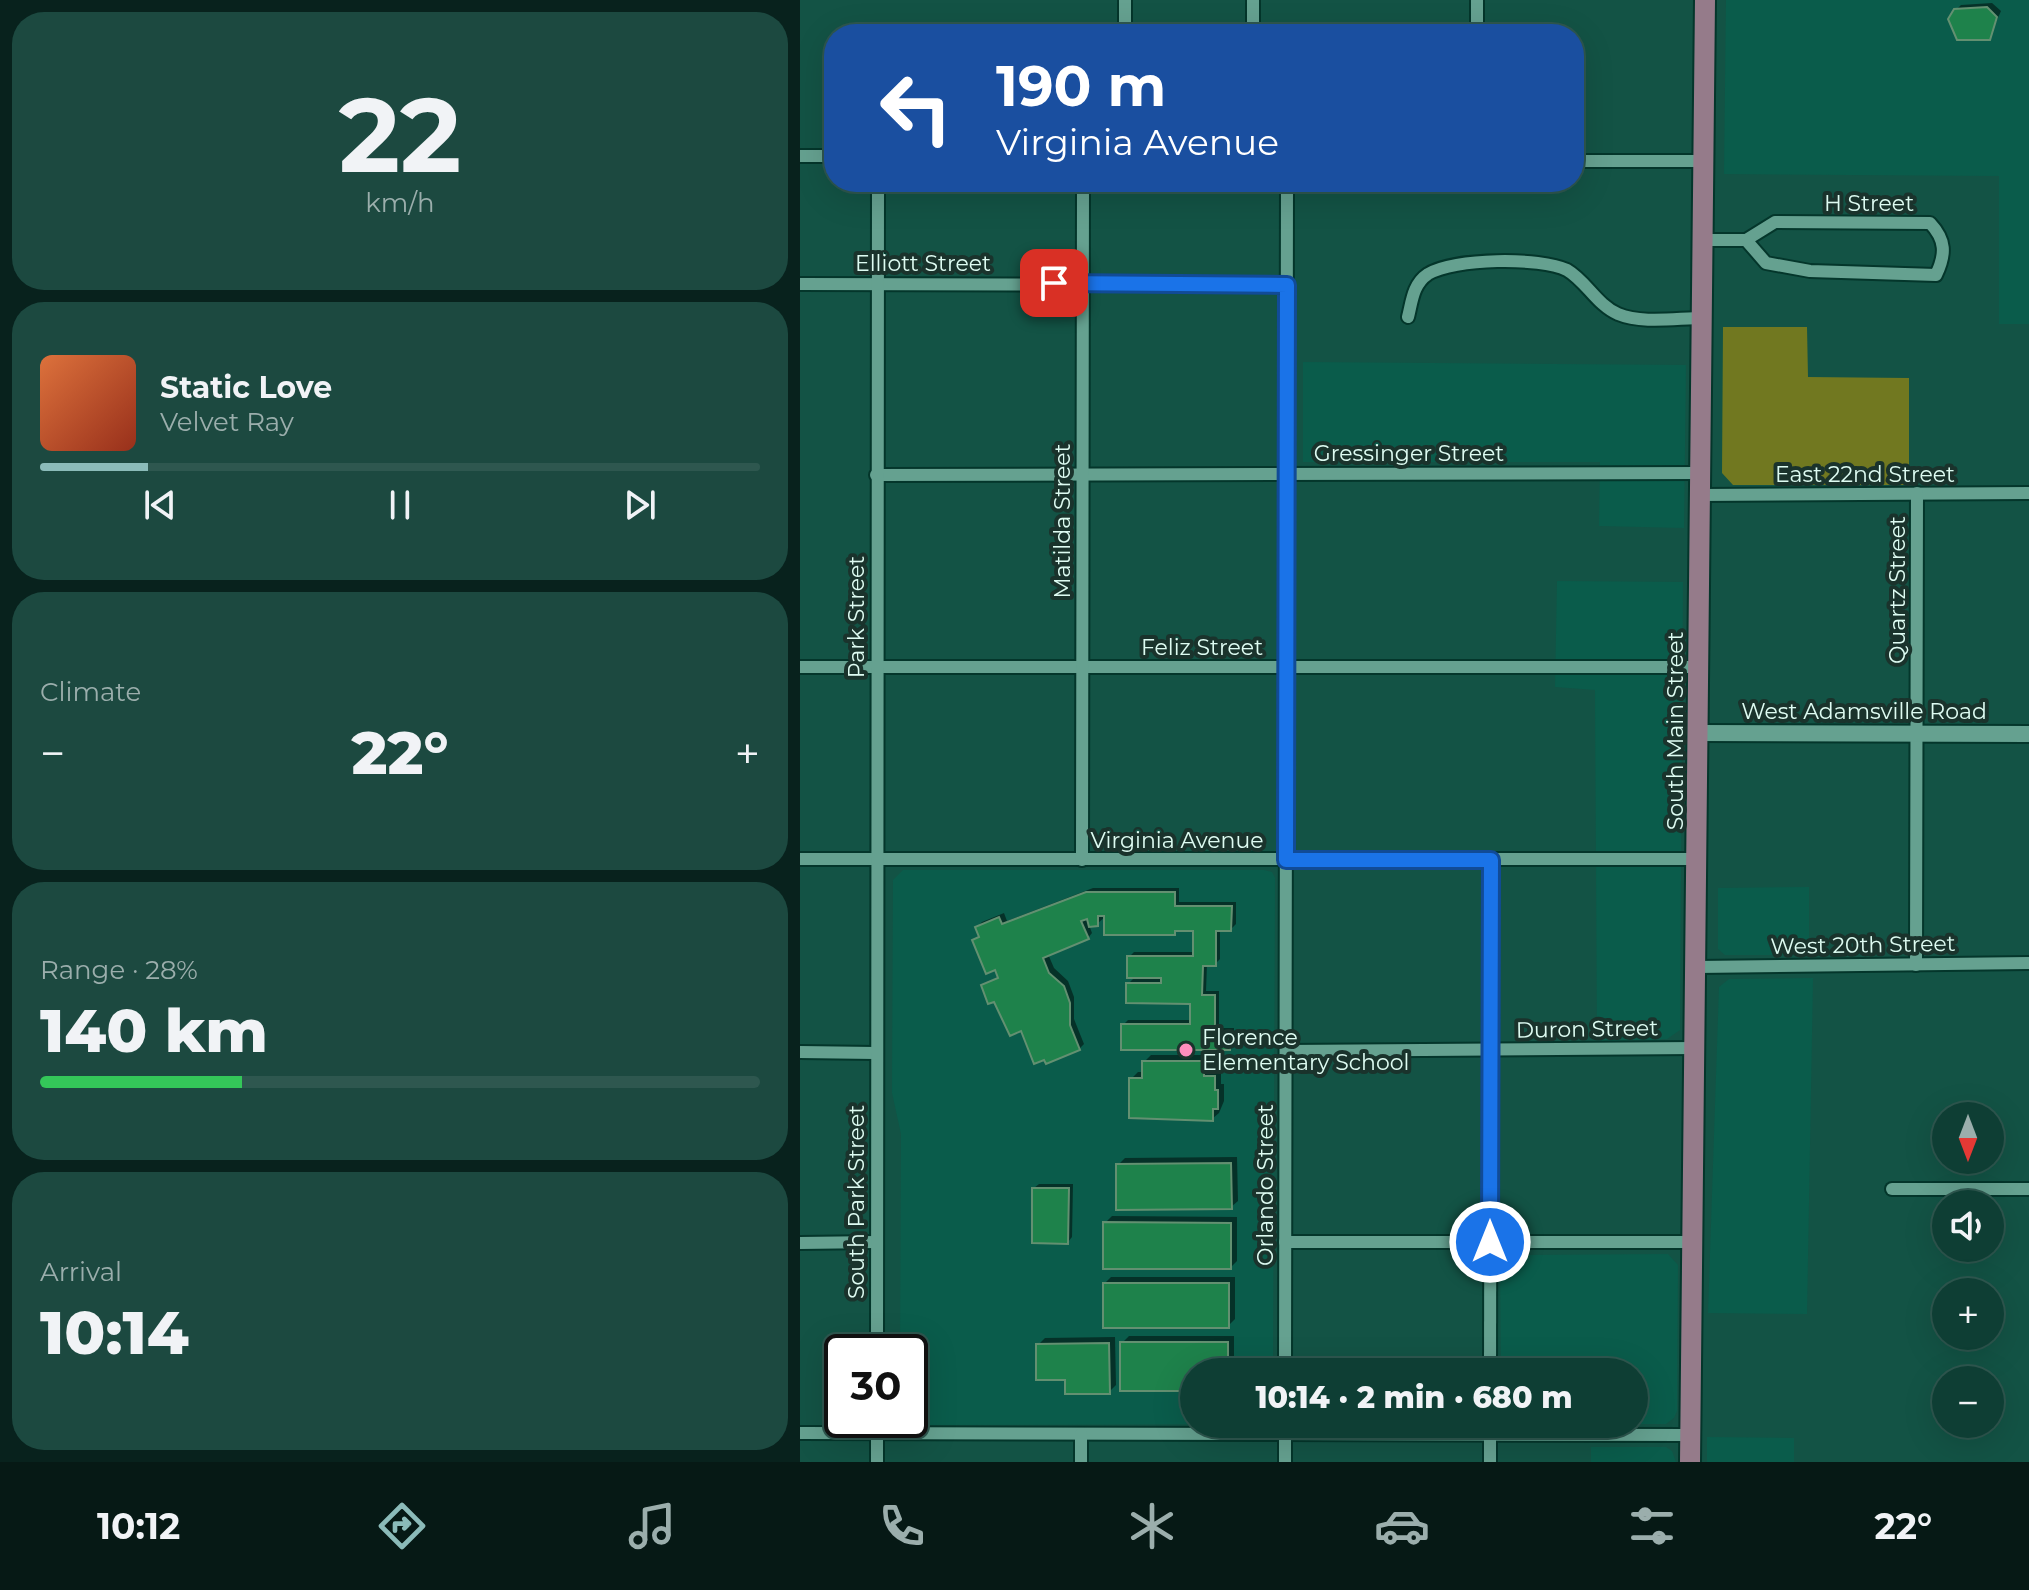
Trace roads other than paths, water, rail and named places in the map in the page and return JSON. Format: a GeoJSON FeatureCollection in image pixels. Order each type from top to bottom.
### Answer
{"type":"FeatureCollection","features":[{"type":"Feature","properties":{"kind":"main road","name":"South Main Street"},"geometry":{"type":"LineString","coordinates":[[1690,1462],[1705,0]]}},
{"type":"Feature","properties":{"kind":"street"},"geometry":{"type":"LineString","coordinates":[[1125,0],[1125,24]]}},
{"type":"Feature","properties":{"kind":"street"},"geometry":{"type":"LineString","coordinates":[[1253,0],[1253,24]]}},
{"type":"Feature","properties":{"kind":"street"},"geometry":{"type":"LineString","coordinates":[[1477,0],[1477,24]]}},
{"type":"Feature","properties":{"kind":"street"},"geometry":{"type":"LineString","coordinates":[[800,156],[824,156]]}},
{"type":"Feature","properties":{"kind":"street"},"geometry":{"type":"LineString","coordinates":[[1584,161],[1704,161]]}},
{"type":"Feature","properties":{"kind":"street","name":"Park Street"},"geometry":{"type":"LineString","coordinates":[[875,1053],[879,859],[876,667],[878,192]]}},
{"type":"Feature","properties":{"kind":"street","name":"Matilda Street"},"geometry":{"type":"LineString","coordinates":[[1082,860],[1083,192]]}},
{"type":"Feature","properties":{"kind":"street","name":"Orlando Street"},"geometry":{"type":"LineString","coordinates":[[1285,1358],[1287,192]]}},
{"type":"Feature","properties":{"kind":"street","name":"H Street"},"geometry":{"type":"LineString","coordinates":[[1703,240],[1746,240],[1775,222],[1930,223],[1941,235],[1944,259],[1936,275],[1810,271],[1766,263],[1746,240]]}},
{"type":"Feature","properties":{"kind":"street"},"geometry":{"type":"LineString","coordinates":[[1408,317],[1415,287],[1427,275],[1445,267],[1539,262],[1571,273],[1616,313],[1631,318],[1703,318]]}},
{"type":"Feature","properties":{"kind":"street","name":"Elliott Street"},"geometry":{"type":"LineString","coordinates":[[800,284],[1287,285]]}},
{"type":"Feature","properties":{"kind":"street","name":"Gressinger Street"},"geometry":{"type":"LineString","coordinates":[[876,475],[1701,473]]}},
{"type":"Feature","properties":{"kind":"street","name":"Quartz Street"},"geometry":{"type":"LineString","coordinates":[[1916,965],[1917,493]]}},
{"type":"Feature","properties":{"kind":"street","name":"East 22nd Street"},"geometry":{"type":"LineString","coordinates":[[1701,495],[2029,493]]}},
{"type":"Feature","properties":{"kind":"street","name":"Feliz Street"},"geometry":{"type":"LineString","coordinates":[[800,667],[1700,667]]}},
{"type":"Feature","properties":{"kind":"street","name":"West Adamsville Road"},"geometry":{"type":"LineString","coordinates":[[1699,733],[2029,734]]}},
{"type":"Feature","properties":{"kind":"street","name":"Virginia Avenue"},"geometry":{"type":"LineString","coordinates":[[800,859],[1698,859]]}},
{"type":"Feature","properties":{"kind":"street"},"geometry":{"type":"LineString","coordinates":[[1490,1358],[1491,860]]}},
{"type":"Feature","properties":{"kind":"street","name":"West 20th Street"},"geometry":{"type":"LineString","coordinates":[[1697,967],[2029,963]]}},
{"type":"Feature","properties":{"kind":"street","name":"Duron Street"},"geometry":{"type":"LineString","coordinates":[[1286,1051],[1696,1048]]}},
{"type":"Feature","properties":{"kind":"street"},"geometry":{"type":"LineString","coordinates":[[800,1052],[875,1053]]}},
{"type":"Feature","properties":{"kind":"street","name":"South Park Street"},"geometry":{"type":"LineString","coordinates":[[875,1053],[877,1334]]}},
{"type":"Feature","properties":{"kind":"street"},"geometry":{"type":"LineString","coordinates":[[1892,1189],[2029,1189]]}},
{"type":"Feature","properties":{"kind":"street"},"geometry":{"type":"LineString","coordinates":[[800,1243],[876,1242]]}},
{"type":"Feature","properties":{"kind":"street"},"geometry":{"type":"LineString","coordinates":[[1285,1242],[1693,1242]]}},
{"type":"Feature","properties":{"kind":"street"},"geometry":{"type":"LineString","coordinates":[[928,1428],[1081,1434],[1180,1432]]}},
{"type":"Feature","properties":{"kind":"street"},"geometry":{"type":"LineString","coordinates":[[800,1433],[824,1431]]}},
{"type":"Feature","properties":{"kind":"street"},"geometry":{"type":"LineString","coordinates":[[1081,1434],[1081,1462]]}},
{"type":"Feature","properties":{"kind":"street"},"geometry":{"type":"LineString","coordinates":[[1648,1434],[1691,1435]]}},
{"type":"Feature","properties":{"kind":"street"},"geometry":{"type":"LineString","coordinates":[[877,1438],[877,1462]]}},
{"type":"Feature","properties":{"kind":"street"},"geometry":{"type":"LineString","coordinates":[[1285,1462],[1286,1438]]}},
{"type":"Feature","properties":{"kind":"street"},"geometry":{"type":"LineString","coordinates":[[1490,1438],[1490,1462]]}},
{"type":"Feature","properties":{"kind":"place","name":"Florence Elementary School"},"geometry":{"type":"Point","coordinates":[1186,1050]}}]}
